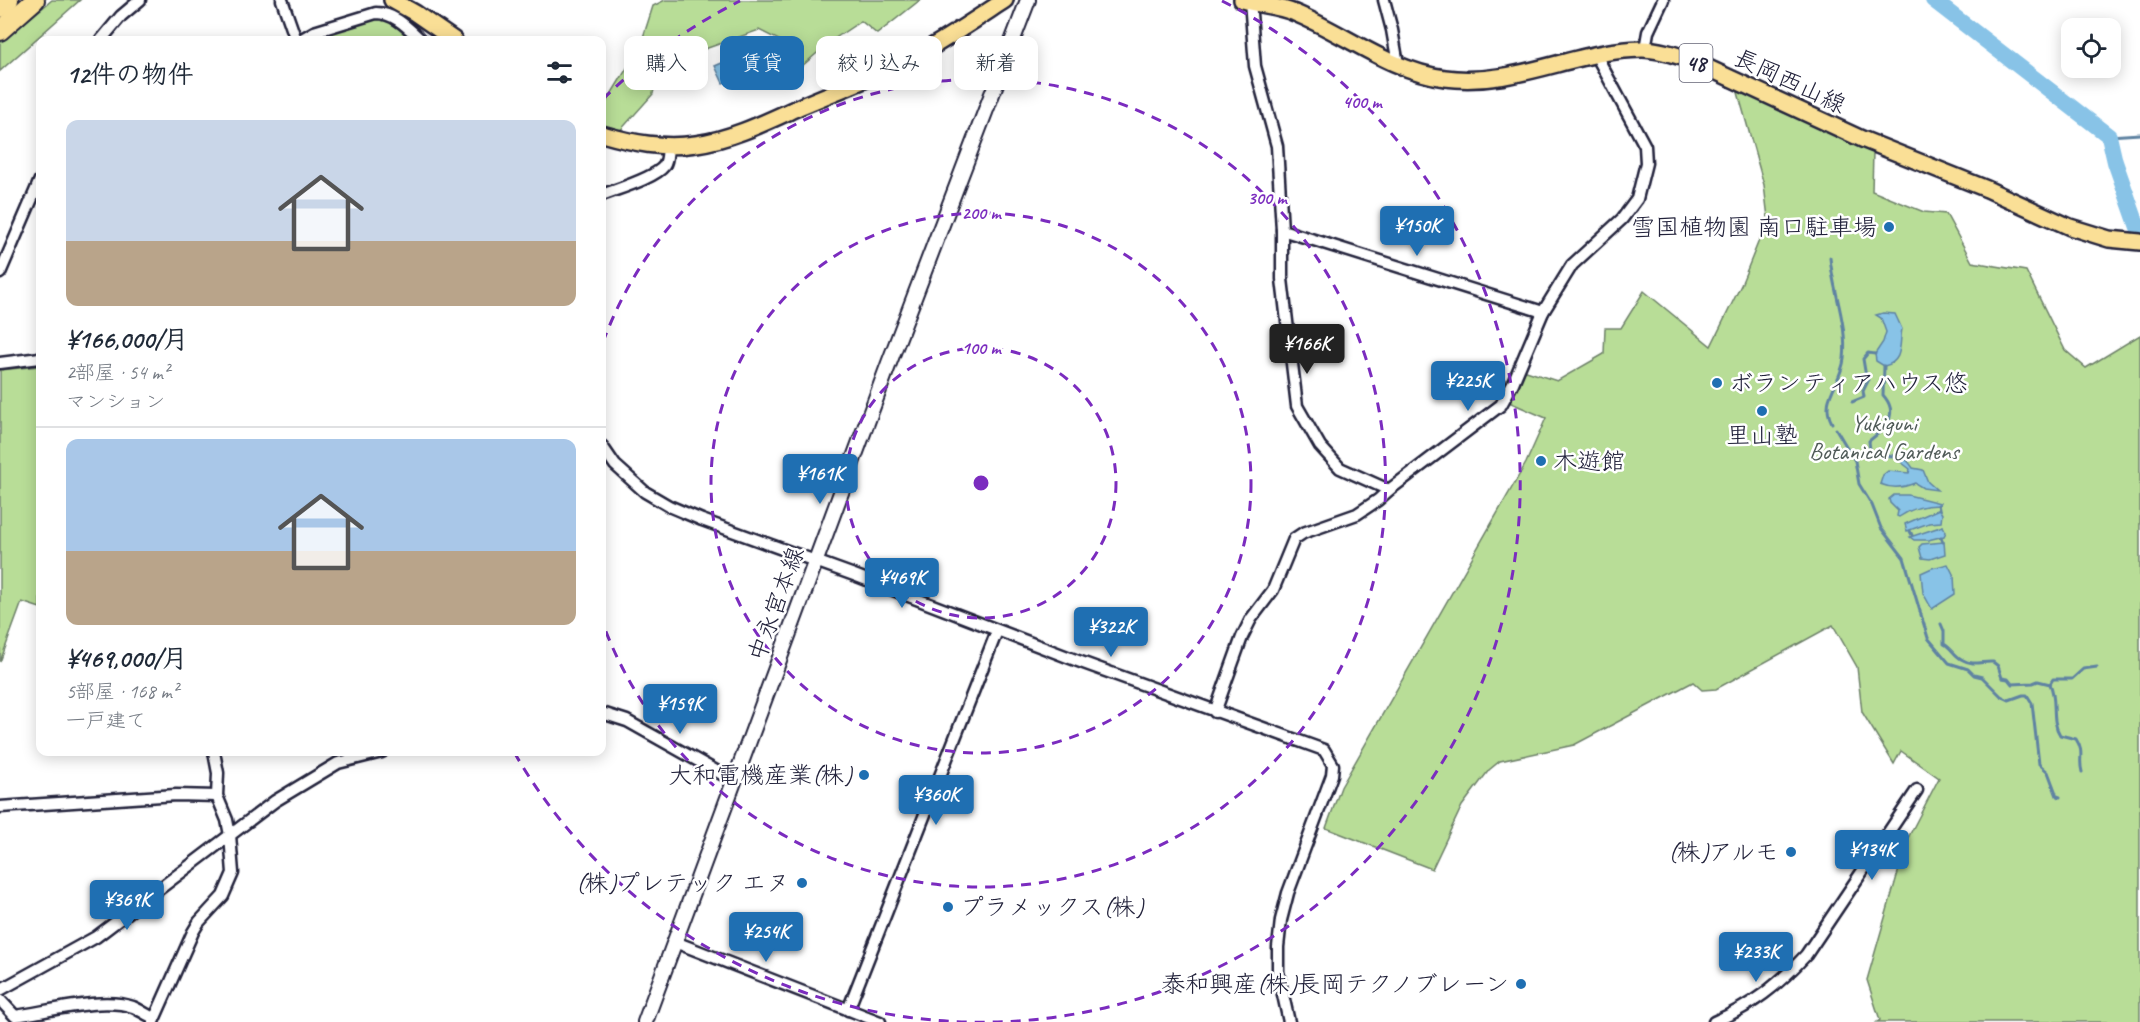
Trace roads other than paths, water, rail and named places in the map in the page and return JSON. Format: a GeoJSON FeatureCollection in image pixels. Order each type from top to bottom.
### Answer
{"type":"FeatureCollection","features":[{"type":"Feature","properties":{"kind":"highway"},"geometry":{"type":"LineString","coordinates":[[0,8],[9,0]]}},
{"type":"Feature","properties":{"kind":"highway"},"geometry":{"type":"LineString","coordinates":[[0,31],[35,0]]}},
{"type":"Feature","properties":{"kind":"main road"},"geometry":{"type":"LineString","coordinates":[[392,0],[448,36]]}},
{"type":"Feature","properties":{"kind":"main road"},"geometry":{"type":"LineString","coordinates":[[606,135],[651,146],[668,147],[696,144],[725,137],[824,97],[928,49],[1005,0]]}},
{"type":"Feature","properties":{"kind":"main road","name":"中永宮本線"},"geometry":{"type":"LineString","coordinates":[[645,1022],[815,562],[1028,0]]}},
{"type":"Feature","properties":{"kind":"main road","name":"長岡西山線"},"geometry":{"type":"LineString","coordinates":[[1248,1],[1294,12],[1365,50],[1398,64],[1444,78],[1494,78],[1528,73],[1596,54],[1645,49],[1691,60],[1862,139],[1987,189],[2070,227],[2109,239],[2137,242]]}},
{"type":"Feature","properties":{"kind":"street"},"geometry":{"type":"LineString","coordinates":[[104,36],[121,16],[140,0]]}},
{"type":"Feature","properties":{"kind":"street"},"geometry":{"type":"LineString","coordinates":[[282,0],[296,36]]}},
{"type":"Feature","properties":{"kind":"street"},"geometry":{"type":"LineString","coordinates":[[1384,0],[1398,64]]}},
{"type":"Feature","properties":{"kind":"street"},"geometry":{"type":"LineString","coordinates":[[1645,49],[1648,32],[1663,0]]}},
{"type":"Feature","properties":{"kind":"street"},"geometry":{"type":"LineString","coordinates":[[1248,1],[1255,66],[1277,146],[1282,230],[1282,279],[1296,405],[1320,446],[1340,468],[1389,490]]}},
{"type":"Feature","properties":{"kind":"street"},"geometry":{"type":"LineString","coordinates":[[306,36],[376,13],[387,13],[416,36]]}},
{"type":"Feature","properties":{"kind":"street"},"geometry":{"type":"LineString","coordinates":[[1215,712],[1242,637],[1251,619],[1273,590],[1294,539],[1303,533],[1357,514],[1500,405],[1513,383],[1543,312],[1572,265],[1631,208],[1637,199],[1646,163],[1645,146],[1596,54]]}},
{"type":"Feature","properties":{"kind":"street"},"geometry":{"type":"LineString","coordinates":[[606,193],[663,168],[668,147]]}},
{"type":"Feature","properties":{"kind":"street"},"geometry":{"type":"LineString","coordinates":[[0,273],[36,189]]}},
{"type":"Feature","properties":{"kind":"street"},"geometry":{"type":"LineString","coordinates":[[1282,230],[1543,312]]}},
{"type":"Feature","properties":{"kind":"street"},"geometry":{"type":"LineString","coordinates":[[0,363],[36,358]]}},
{"type":"Feature","properties":{"kind":"street"},"geometry":{"type":"LineString","coordinates":[[606,452],[615,465],[656,498],[702,520],[1215,712],[1324,750],[1333,765],[1332,775],[1288,892],[1281,920],[1278,972],[1288,1022]]}},
{"type":"Feature","properties":{"kind":"street"},"geometry":{"type":"LineString","coordinates":[[848,1010],[997,631]]}},
{"type":"Feature","properties":{"kind":"street"},"geometry":{"type":"LineString","coordinates":[[606,714],[627,721],[734,780]]}},
{"type":"Feature","properties":{"kind":"street"},"geometry":{"type":"LineString","coordinates":[[0,1000],[15,1016],[93,1004],[124,1005],[153,1020],[192,932],[223,896],[233,865],[227,820],[217,796],[218,773],[215,756]]}},
{"type":"Feature","properties":{"kind":"street"},"geometry":{"type":"LineString","coordinates":[[0,990],[96,937],[275,801],[338,762],[364,756]]}},
{"type":"Feature","properties":{"kind":"street"},"geometry":{"type":"LineString","coordinates":[[1714,1022],[1741,1010],[1766,994],[1806,955],[1917,790]]}},
{"type":"Feature","properties":{"kind":"street"},"geometry":{"type":"LineString","coordinates":[[0,807],[176,795],[217,796]]}},
{"type":"Feature","properties":{"kind":"street"},"geometry":{"type":"LineString","coordinates":[[675,942],[880,1022]]}},
{"type":"Feature","properties":{"kind":"water"},"geometry":{"type":"Polygon","coordinates":[[[720,64],[720,77],[715,66],[720,64]]]}},
{"type":"Feature","properties":{"kind":"water"},"geometry":{"type":"Polygon","coordinates":[[[1895,314],[1902,329],[1898,356],[1890,364],[1884,366],[1876,361],[1875,354],[1886,332],[1881,318],[1876,315],[1895,314]]]}},
{"type":"Feature","properties":{"kind":"water"},"geometry":{"type":"Polygon","coordinates":[[[1893,456],[1902,457],[1913,468],[1923,470],[1928,482],[1937,490],[1923,488],[1915,483],[1898,487],[1880,484],[1883,475],[1888,471],[1909,473],[1910,469],[1893,456]]]}},
{"type":"Feature","properties":{"kind":"water"},"geometry":{"type":"Polygon","coordinates":[[[1894,495],[1908,495],[1940,503],[1913,510],[1899,517],[1897,516],[1898,511],[1889,499],[1894,495]]]}},
{"type":"Feature","properties":{"kind":"water"},"geometry":{"type":"Polygon","coordinates":[[[1939,509],[1942,514],[1941,522],[1929,523],[1907,531],[1905,524],[1939,509]]]}},
{"type":"Feature","properties":{"kind":"water"},"geometry":{"type":"Polygon","coordinates":[[[1943,526],[1946,532],[1944,536],[1928,540],[1914,540],[1910,537],[1943,526]]]}},
{"type":"Feature","properties":{"kind":"water"},"geometry":{"type":"Polygon","coordinates":[[[1944,542],[1945,554],[1930,559],[1922,558],[1919,547],[1922,544],[1944,542]]]}},
{"type":"Feature","properties":{"kind":"water"},"geometry":{"type":"Polygon","coordinates":[[[1948,564],[1954,576],[1955,594],[1932,609],[1923,593],[1921,573],[1948,564]]]}},
{"type":"Feature","properties":{"kind":"waterway"},"geometry":{"type":"LineString","coordinates":[[1933,0],[2109,136],[2115,162],[2140,233]]}},
{"type":"Feature","properties":{"kind":"waterway"},"geometry":{"type":"LineString","coordinates":[[2109,136],[2140,134]]}},
{"type":"Feature","properties":{"kind":"waterway"},"geometry":{"type":"LineString","coordinates":[[1830,258],[1845,346],[1842,368],[1829,399],[1828,406],[1832,423]]}},
{"type":"Feature","properties":{"kind":"waterway"},"geometry":{"type":"LineString","coordinates":[[1860,385],[1866,377],[1863,359],[1868,353],[1875,354]]}},
{"type":"Feature","properties":{"kind":"waterway"},"geometry":{"type":"LineString","coordinates":[[1884,366],[1883,395],[1888,402],[1891,414],[1881,431],[1869,441],[1870,450],[1874,455],[1893,456]]}},
{"type":"Feature","properties":{"kind":"waterway"},"geometry":{"type":"LineString","coordinates":[[1852,402],[1864,397],[1863,391],[1868,381],[1866,377]]}},
{"type":"Feature","properties":{"kind":"waterway"},"geometry":{"type":"LineString","coordinates":[[1836,429],[1855,461],[1859,484],[1872,505],[1881,528],[1904,558],[1928,638],[1949,663],[1968,669],[1974,675],[1982,677],[2001,696],[2009,700],[2027,695],[2032,703],[2039,764],[2048,772],[2057,796],[2060,797]]}},
{"type":"Feature","properties":{"kind":"waterway"},"geometry":{"type":"LineString","coordinates":[[1938,505],[1939,509]]}},
{"type":"Feature","properties":{"kind":"waterway"},"geometry":{"type":"LineString","coordinates":[[1910,531],[1912,535]]}},
{"type":"Feature","properties":{"kind":"waterway"},"geometry":{"type":"LineString","coordinates":[[1941,537],[1943,542]]}},
{"type":"Feature","properties":{"kind":"waterway"},"geometry":{"type":"LineString","coordinates":[[1941,624],[1944,631],[1944,644],[1967,662],[1993,662],[1998,666],[2002,678],[2008,679],[2012,684],[2038,681],[2050,684],[2054,697],[2057,729],[2060,735],[2076,739],[2081,752],[2082,772]]}},
{"type":"Feature","properties":{"kind":"waterway"},"geometry":{"type":"LineString","coordinates":[[2050,684],[2053,679],[2072,679],[2083,669],[2097,667]]}},
{"type":"Feature","properties":{"kind":"place","name":"雪国植物園 南口駐車場"},"geometry":{"type":"Point","coordinates":[1889,227]}},
{"type":"Feature","properties":{"kind":"place","name":"ボランティアハウス悠"},"geometry":{"type":"Point","coordinates":[1717,383]}},
{"type":"Feature","properties":{"kind":"place","name":"里山塾"},"geometry":{"type":"Point","coordinates":[1762,411]}},
{"type":"Feature","properties":{"kind":"place","name":"木遊館"},"geometry":{"type":"Point","coordinates":[1541,461]}},
{"type":"Feature","properties":{"kind":"place","name":"大和電機産業(株)"},"geometry":{"type":"Point","coordinates":[864,775]}},
{"type":"Feature","properties":{"kind":"place","name":"(株)アルモ"},"geometry":{"type":"Point","coordinates":[1791,852]}},
{"type":"Feature","properties":{"kind":"place","name":"(株)プレテック エヌ"},"geometry":{"type":"Point","coordinates":[802,883]}},
{"type":"Feature","properties":{"kind":"place","name":"プラメックス(株)"},"geometry":{"type":"Point","coordinates":[948,907]}},
{"type":"Feature","properties":{"kind":"place","name":"泰和興産(株)長岡テクノブレーン"},"geometry":{"type":"Point","coordinates":[1521,984]}},
{"type":"Feature","properties":{"kind":"park label","name":"Yukiguni Botanical Gardens"},"geometry":{"type":"Point","coordinates":[1884,437]}}]}
